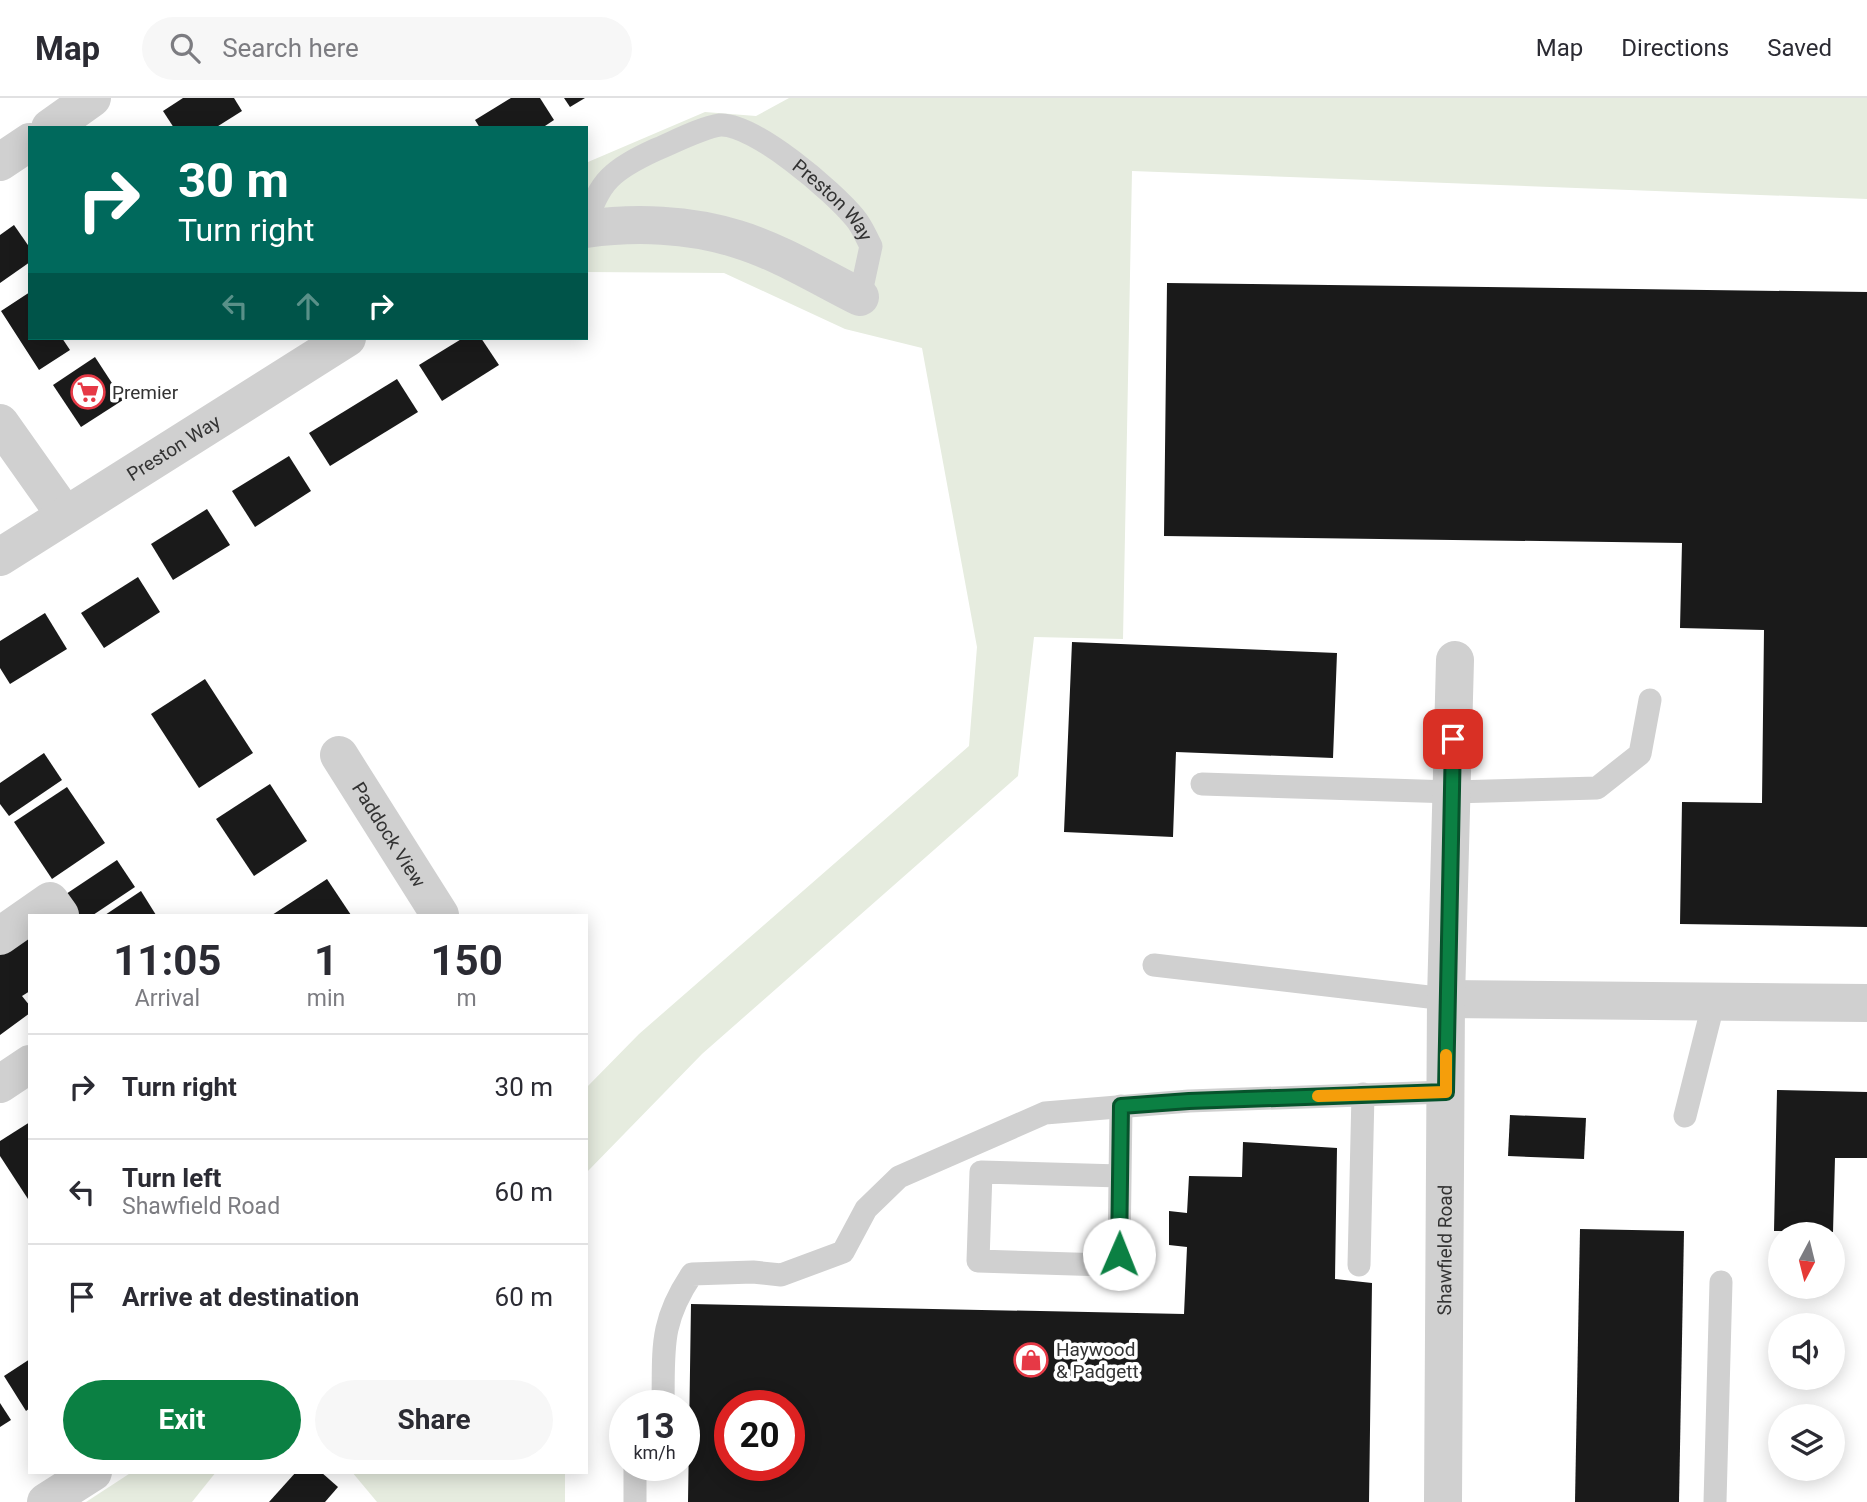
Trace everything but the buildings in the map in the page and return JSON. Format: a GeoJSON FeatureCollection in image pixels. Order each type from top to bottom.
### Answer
{"type":"FeatureCollection","features":[{"type":"Feature","properties":{"kind":"street"},"geometry":{"type":"LineString","coordinates":[[53,126],[92,98]]}},
{"type":"Feature","properties":{"kind":"street"},"geometry":{"type":"LineString","coordinates":[[0,162],[28,143]]}},
{"type":"Feature","properties":{"kind":"street","name":"Preston Way"},"geometry":{"type":"LineString","coordinates":[[588,227],[628,223],[737,239],[796,263],[860,297]]}},
{"type":"Feature","properties":{"kind":"street","name":"Preston Way"},"geometry":{"type":"LineString","coordinates":[[0,557],[344,340]]}},
{"type":"Feature","properties":{"kind":"street"},"geometry":{"type":"LineString","coordinates":[[0,423],[65,515]]}},
{"type":"Feature","properties":{"kind":"street","name":"Shawfield Road"},"geometry":{"type":"LineString","coordinates":[[1443,1502],[1447,999],[1455,660]]}},
{"type":"Feature","properties":{"kind":"street","name":"Paddock View"},"geometry":{"type":"LineString","coordinates":[[339,755],[439,914]]}},
{"type":"Feature","properties":{"kind":"street"},"geometry":{"type":"LineString","coordinates":[[31,914],[50,901],[59,914]]}},
{"type":"Feature","properties":{"kind":"street"},"geometry":{"type":"LineString","coordinates":[[0,936],[28,916]]}},
{"type":"Feature","properties":{"kind":"street"},"geometry":{"type":"LineString","coordinates":[[1447,999],[1867,1003]]}},
{"type":"Feature","properties":{"kind":"street"},"geometry":{"type":"LineString","coordinates":[[0,1084],[28,1065]]}},
{"type":"Feature","properties":{"kind":"street"},"geometry":{"type":"LineString","coordinates":[[46,1502],[90,1474]]}},
{"type":"Feature","properties":{"kind":"lane","name":"Preston Way"},"geometry":{"type":"LineString","coordinates":[[588,219],[594,196],[614,173],[649,153],[721,125],[754,133],[802,168],[855,218],[871,246],[860,297]]}},
{"type":"Feature","properties":{"kind":"lane"},"geometry":{"type":"LineString","coordinates":[[1202,783],[1451,792],[1597,788],[1640,754],[1650,700]]}},
{"type":"Feature","properties":{"kind":"lane"},"geometry":{"type":"LineString","coordinates":[[1154,965],[1447,999]]}},
{"type":"Feature","properties":{"kind":"lane"},"geometry":{"type":"LineString","coordinates":[[1685,1116],[1714,1001]]}},
{"type":"Feature","properties":{"kind":"lane"},"geometry":{"type":"LineString","coordinates":[[663,1390],[664,1338],[674,1301],[692,1274],[753,1272],[781,1275],[844,1252],[866,1209],[899,1177],[1045,1112],[1121,1106],[1446,1092]]}},
{"type":"Feature","properties":{"kind":"lane"},"geometry":{"type":"LineString","coordinates":[[1359,1265],[1363,1094]]}},
{"type":"Feature","properties":{"kind":"lane"},"geometry":{"type":"LineString","coordinates":[[1120,1176],[981,1172],[978,1261],[1106,1265],[1119,1254],[1121,1106]]}},
{"type":"Feature","properties":{"kind":"lane"},"geometry":{"type":"LineString","coordinates":[[1715,1502],[1721,1282]]}},
{"type":"Feature","properties":{"kind":"lane"},"geometry":{"type":"LineString","coordinates":[[635,1481],[635,1502]]}},
{"type":"Feature","properties":{"kind":"shaded area"},"geometry":{"type":"Polygon","coordinates":[[[789,98],[1867,98],[1867,199],[1132,171],[1123,639],[1034,637],[1018,776],[702,1054],[588,1171],[588,1086],[639,1034],[969,746],[977,647],[922,348],[845,329],[724,273],[588,272],[588,162],[705,112],[756,116],[789,98]]]}},
{"type":"Feature","properties":{"kind":"shaded area"},"geometry":{"type":"Polygon","coordinates":[[[129,1474],[214,1474],[192,1502],[86,1502],[129,1474]]]}},
{"type":"Feature","properties":{"kind":"shaded area"},"geometry":{"type":"Polygon","coordinates":[[[354,1474],[565,1474],[565,1502],[377,1502],[354,1474]]]}},
{"type":"Feature","properties":{"kind":"slow traffic"},"geometry":{"type":"LineString","coordinates":[[1318,1096],[1446,1092],[1446,1055]]}},
{"type":"Feature","properties":{"kind":"place","name":"Premier"},"geometry":{"type":"Point","coordinates":[88,392]}},
{"type":"Feature","properties":{"kind":"place","name":"Haywood & Padgett"},"geometry":{"type":"Point","coordinates":[1031,1360]}},
{"type":"Feature","properties":{"kind":"route"},"geometry":{"type":"LineString","coordinates":[[1119,1254],[1121,1106],[1446,1092],[1453,739]]}}]}
